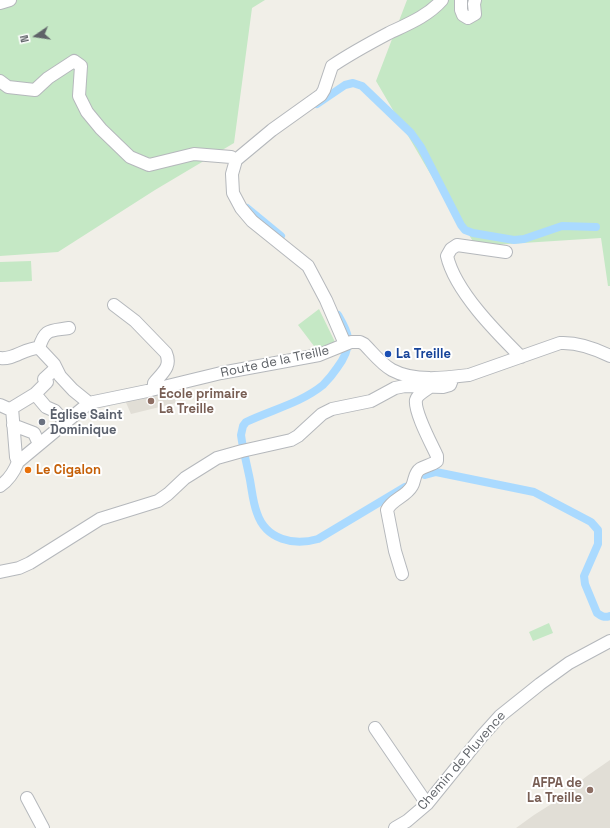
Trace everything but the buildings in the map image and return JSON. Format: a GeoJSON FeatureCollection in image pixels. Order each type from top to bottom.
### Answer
{"type":"FeatureCollection","features":[{"type":"Feature","properties":{"kind":"street"},"geometry":{"type":"LineString","coordinates":[[0,2],[10,0]]}},
{"type":"Feature","properties":{"kind":"street"},"geometry":{"type":"LineString","coordinates":[[442,0],[424,16],[381,38],[332,66],[324,90],[321,94],[272,130],[236,160],[232,174],[233,193],[241,208],[252,221],[308,266],[346,343],[360,342],[364,344],[387,367],[404,375],[453,377],[476,373],[560,343],[586,346],[610,356]]}},
{"type":"Feature","properties":{"kind":"street"},"geometry":{"type":"LineString","coordinates":[[461,0],[461,10],[463,15],[468,18],[475,14],[475,0]]}},
{"type":"Feature","properties":{"kind":"street"},"geometry":{"type":"LineString","coordinates":[[0,81],[8,87],[35,90],[48,78],[74,61],[81,66],[80,96],[87,112],[101,129],[130,157],[149,165],[194,154],[231,157],[236,160]]}},
{"type":"Feature","properties":{"kind":"street"},"geometry":{"type":"LineString","coordinates":[[506,252],[456,245],[451,249],[447,256],[449,265],[465,292],[488,322],[521,357]]}},
{"type":"Feature","properties":{"kind":"street"},"geometry":{"type":"LineString","coordinates":[[114,305],[135,321],[166,353],[168,364],[154,383],[154,388]]}},
{"type":"Feature","properties":{"kind":"street"},"geometry":{"type":"LineString","coordinates":[[39,348],[42,336],[49,331],[69,328]]}},
{"type":"Feature","properties":{"kind":"street","name":"Route de la Treille"},"geometry":{"type":"LineString","coordinates":[[89,403],[221,373],[319,355],[346,343]]}},
{"type":"Feature","properties":{"kind":"street"},"geometry":{"type":"LineString","coordinates":[[0,358],[12,358],[25,350],[39,348],[54,364],[60,376],[73,390],[89,403],[18,462],[16,469],[7,481],[0,486]]}},
{"type":"Feature","properties":{"kind":"street"},"geometry":{"type":"LineString","coordinates":[[0,405],[9,409],[35,394],[56,368]]}},
{"type":"Feature","properties":{"kind":"street"},"geometry":{"type":"LineString","coordinates":[[0,572],[19,568],[30,563],[100,519],[158,501],[185,478],[217,458],[290,440],[298,436],[322,414],[332,409],[371,401],[395,388],[405,386],[443,387],[450,385],[453,377]]}},
{"type":"Feature","properties":{"kind":"street"},"geometry":{"type":"LineString","coordinates":[[402,574],[395,551],[387,510],[391,504],[405,495],[420,469],[435,463],[438,460],[419,417],[416,400],[417,397],[430,387]]}},
{"type":"Feature","properties":{"kind":"street"},"geometry":{"type":"LineString","coordinates":[[35,394],[46,407],[55,411],[66,423]]}},
{"type":"Feature","properties":{"kind":"street"},"geometry":{"type":"LineString","coordinates":[[12,408],[16,457],[18,462]]}},
{"type":"Feature","properties":{"kind":"street"},"geometry":{"type":"LineString","coordinates":[[13,425],[34,433],[39,444]]}},
{"type":"Feature","properties":{"kind":"street","name":"Chemin de Pluvence"},"geometry":{"type":"LineString","coordinates":[[395,828],[408,821],[427,804],[500,716],[569,663],[610,641]]}},
{"type":"Feature","properties":{"kind":"street"},"geometry":{"type":"LineString","coordinates":[[375,728],[427,804]]}},
{"type":"Feature","properties":{"kind":"street"},"geometry":{"type":"LineString","coordinates":[[28,798],[43,828]]}},
{"type":"Feature","properties":{"kind":"shaded area","name":"École primaire La Treille"},"geometry":{"type":"Polygon","coordinates":[[[173,387],[176,403],[131,414],[124,398],[173,387]]]}},
{"type":"Feature","properties":{"kind":"shaded area","name":"AFPA de La Treille"},"geometry":{"type":"Polygon","coordinates":[[[610,760],[610,828],[516,828],[553,803],[610,760]]]}},
{"type":"Feature","properties":{"kind":"green space"},"geometry":{"type":"Polygon","coordinates":[[[0,0],[265,0],[252,8],[234,143],[155,190],[58,252],[0,256],[0,0]]]}},
{"type":"Feature","properties":{"kind":"green space"},"geometry":{"type":"Polygon","coordinates":[[[407,0],[610,0],[610,286],[608,286],[601,238],[476,246],[438,187],[376,81],[407,0]]]}},
{"type":"Feature","properties":{"kind":"green space"},"geometry":{"type":"Polygon","coordinates":[[[31,261],[32,281],[0,282],[0,262],[31,261]]]}},
{"type":"Feature","properties":{"kind":"green space"},"geometry":{"type":"Polygon","coordinates":[[[319,309],[335,342],[317,350],[298,325],[319,309]]]}},
{"type":"Feature","properties":{"kind":"green space"},"geometry":{"type":"Polygon","coordinates":[[[549,623],[553,633],[533,641],[529,632],[549,623]]]}},
{"type":"Feature","properties":{"kind":"waterway"},"geometry":{"type":"LineString","coordinates":[[317,104],[345,85],[353,83],[362,86],[411,133],[421,147],[465,230],[473,233],[514,240],[524,239],[562,226],[596,227]]}},
{"type":"Feature","properties":{"kind":"waterway"},"geometry":{"type":"LineString","coordinates":[[247,208],[281,236]]}},
{"type":"Feature","properties":{"kind":"waterway"},"geometry":{"type":"LineString","coordinates":[[338,315],[347,332],[348,346],[342,361],[329,379],[305,397],[246,422],[243,426],[241,435],[257,513],[261,522],[274,535],[291,541],[309,541],[318,539],[405,487]]}},
{"type":"Feature","properties":{"kind":"waterway"},"geometry":{"type":"LineString","coordinates":[[425,475],[436,472],[534,492],[591,522],[598,530],[598,544],[584,576],[585,584],[597,613],[606,617],[610,616]]}},
{"type":"Feature","properties":{"kind":"place","name":"La Treille"},"geometry":{"type":"Point","coordinates":[388,354]}},
{"type":"Feature","properties":{"kind":"place","name":"École primaire La Treille"},"geometry":{"type":"Point","coordinates":[151,401]}},
{"type":"Feature","properties":{"kind":"place","name":"Église Saint Dominique"},"geometry":{"type":"Point","coordinates":[42,422]}},
{"type":"Feature","properties":{"kind":"place","name":"Le Cigalon"},"geometry":{"type":"Point","coordinates":[28,470]}},
{"type":"Feature","properties":{"kind":"place","name":"AFPA de La Treille"},"geometry":{"type":"Point","coordinates":[590,790]}}]}
